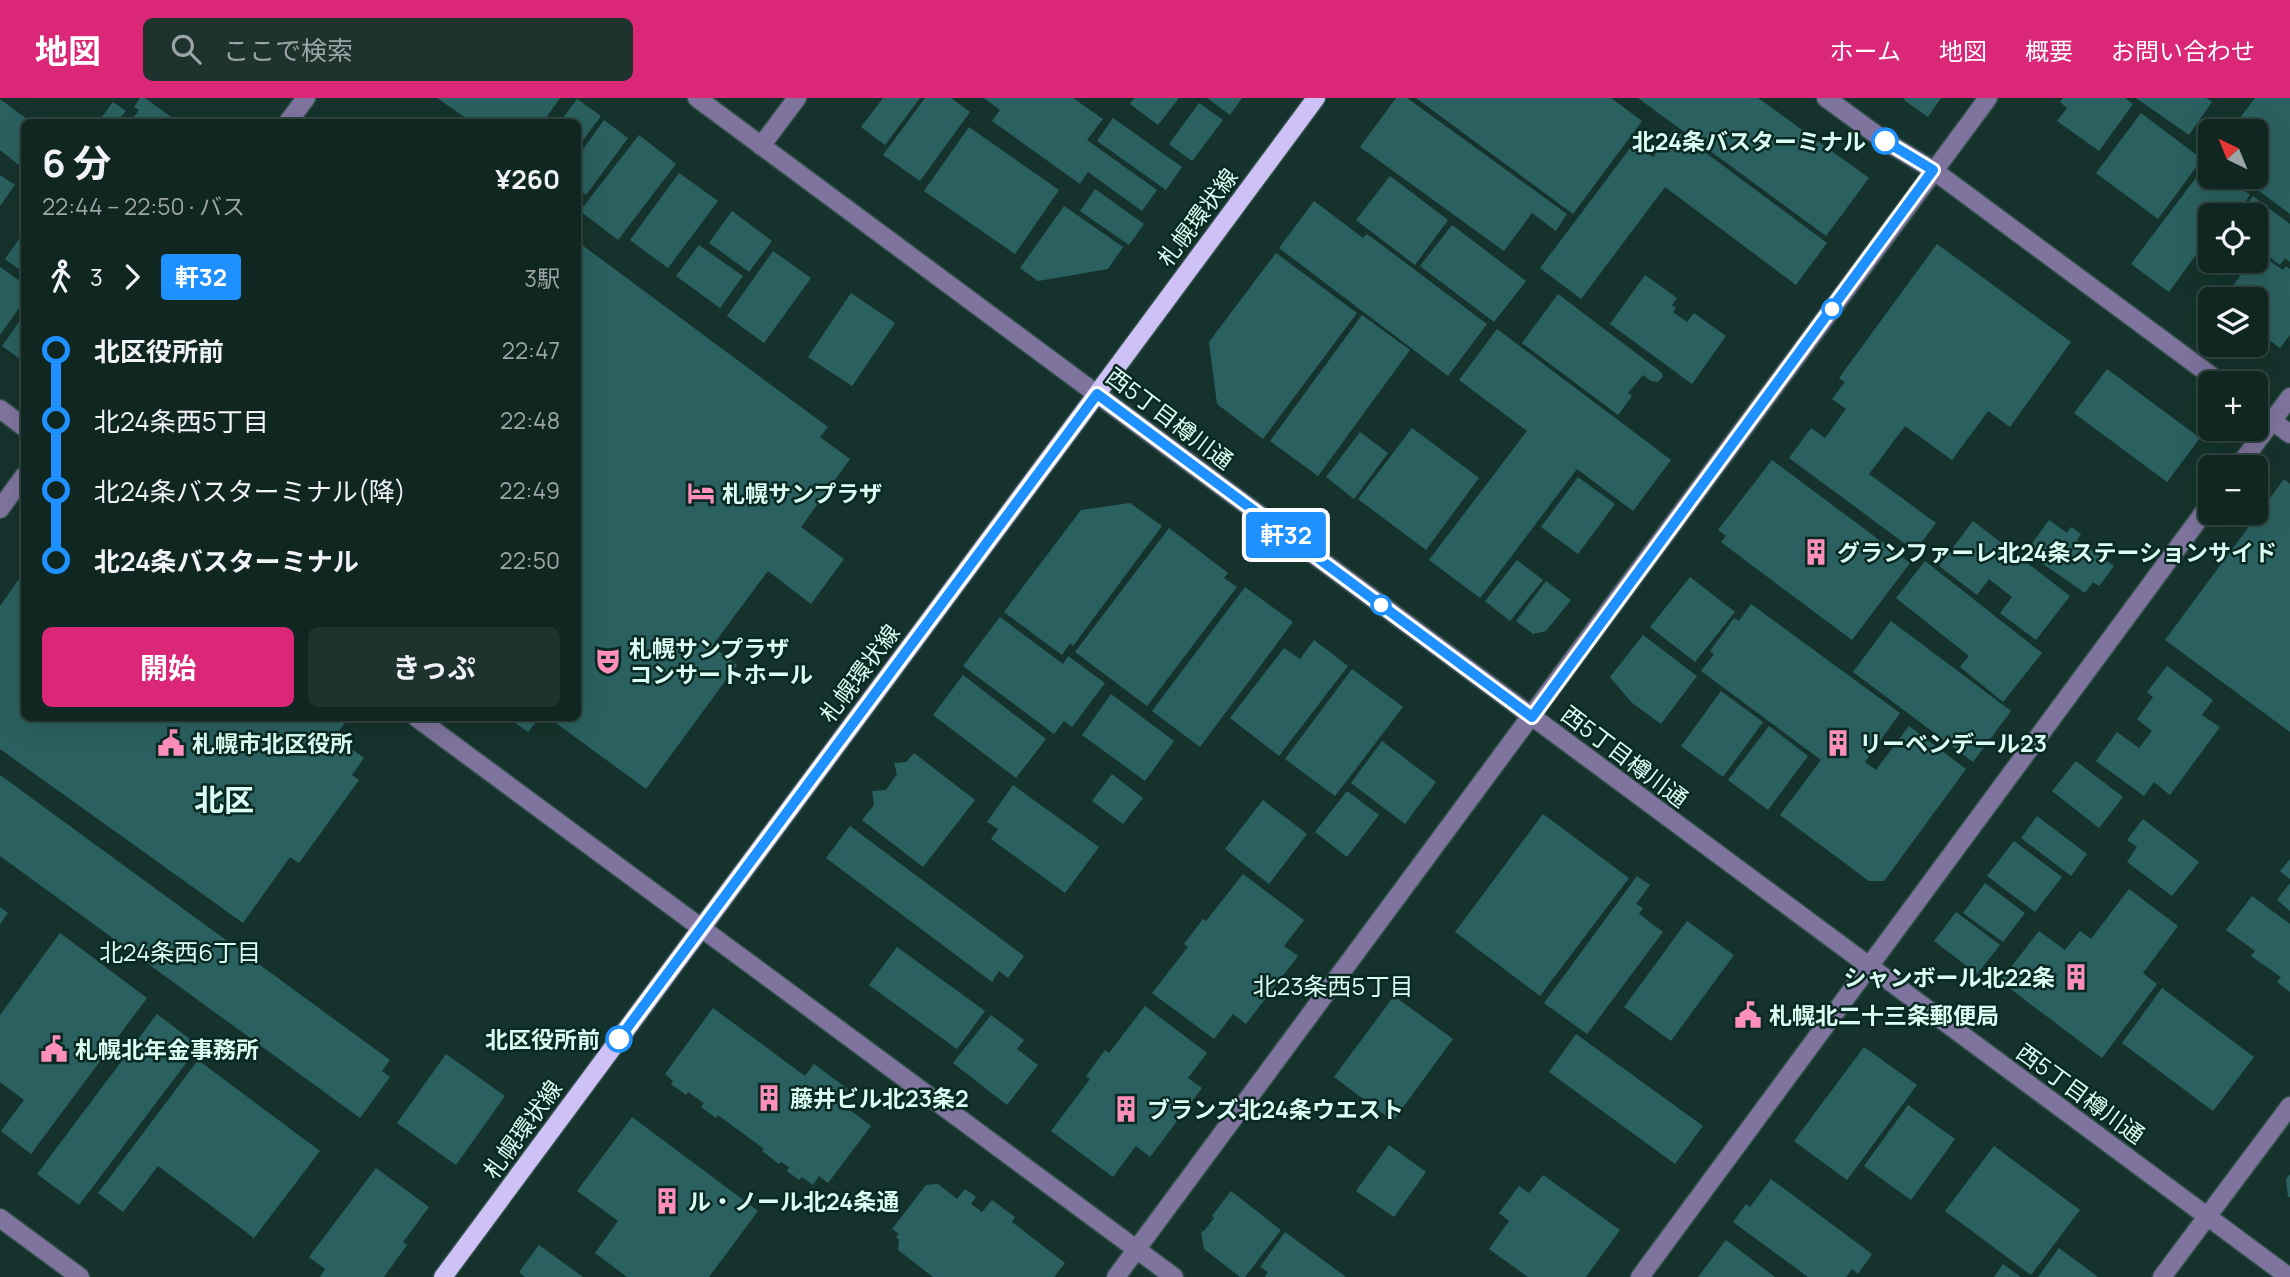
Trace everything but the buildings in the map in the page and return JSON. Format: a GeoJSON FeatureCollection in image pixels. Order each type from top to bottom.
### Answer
{"type":"FeatureCollection","features":[{"type":"Feature","properties":{"kind":"main road","name":"札幌環状線"},"geometry":{"type":"LineString","coordinates":[[443,1277],[1316,98]]}},
{"type":"Feature","properties":{"kind":"street"},"geometry":{"type":"LineString","coordinates":[[290,119],[306,98]]}},
{"type":"Feature","properties":{"kind":"street","name":"西5丁目樽川通"},"geometry":{"type":"LineString","coordinates":[[697,98],[2289,1277]]}},
{"type":"Feature","properties":{"kind":"street"},"geometry":{"type":"LineString","coordinates":[[761,146],[797,98]]}},
{"type":"Feature","properties":{"kind":"street"},"geometry":{"type":"LineString","coordinates":[[1826,98],[1885,141],[1933,170],[2205,371]]}},
{"type":"Feature","properties":{"kind":"street"},"geometry":{"type":"LineString","coordinates":[[1116,1277],[1987,98]]}},
{"type":"Feature","properties":{"kind":"street"},"geometry":{"type":"LineString","coordinates":[[2247,455],[2290,397]]}},
{"type":"Feature","properties":{"kind":"street"},"geometry":{"type":"LineString","coordinates":[[0,409],[21,425]]}},
{"type":"Feature","properties":{"kind":"street"},"geometry":{"type":"LineString","coordinates":[[2268,417],[2290,434]]}},
{"type":"Feature","properties":{"kind":"street"},"geometry":{"type":"LineString","coordinates":[[0,509],[21,480]]}},
{"type":"Feature","properties":{"kind":"street"},"geometry":{"type":"LineString","coordinates":[[1640,1277],[2198,520]]}},
{"type":"Feature","properties":{"kind":"street"},"geometry":{"type":"LineString","coordinates":[[420,721],[1174,1277]]}},
{"type":"Feature","properties":{"kind":"street"},"geometry":{"type":"LineString","coordinates":[[2162,1277],[2290,1106]]}},
{"type":"Feature","properties":{"kind":"street"},"geometry":{"type":"LineString","coordinates":[[0,1218],[80,1277]]}},
{"type":"Feature","properties":{"kind":"bus line","name":"軒32"},"geometry":{"type":"LineString","coordinates":[[619,1039],[1097,394],[1532,717],[1571,660],[1933,170],[1885,141]]}},
{"type":"Feature","properties":{"kind":"place","name":"北24条バスターミナル"},"geometry":{"type":"Point","coordinates":[1885,141]}},
{"type":"Feature","properties":{"kind":"place","name":"札幌サンプラザ"},"geometry":{"type":"Point","coordinates":[701,493]}},
{"type":"Feature","properties":{"kind":"place","name":"グランファーレ北24条ステーションサイド"},"geometry":{"type":"Point","coordinates":[1816,552]}},
{"type":"Feature","properties":{"kind":"place","name":"札幌サンプラザ コンサートホール"},"geometry":{"type":"Point","coordinates":[608,661]}},
{"type":"Feature","properties":{"kind":"place","name":"札幌市北区役所"},"geometry":{"type":"Point","coordinates":[171,743]}},
{"type":"Feature","properties":{"kind":"place","name":"リーベンデール23"},"geometry":{"type":"Point","coordinates":[1838,743]}},
{"type":"Feature","properties":{"kind":"place","name":"シャンボール北22条"},"geometry":{"type":"Point","coordinates":[2076,977]}},
{"type":"Feature","properties":{"kind":"place","name":"札幌北二十三条郵便局"},"geometry":{"type":"Point","coordinates":[1748,1015]}},
{"type":"Feature","properties":{"kind":"place","name":"北区役所前"},"geometry":{"type":"Point","coordinates":[619,1039]}},
{"type":"Feature","properties":{"kind":"place","name":"札幌北年金事務所"},"geometry":{"type":"Point","coordinates":[54,1049]}},
{"type":"Feature","properties":{"kind":"place","name":"藤井ビル北23条2"},"geometry":{"type":"Point","coordinates":[769,1098]}},
{"type":"Feature","properties":{"kind":"place","name":"ブランズ北24条ウエスト"},"geometry":{"type":"Point","coordinates":[1126,1109]}},
{"type":"Feature","properties":{"kind":"place","name":"ル・ノール北24条通"},"geometry":{"type":"Point","coordinates":[667,1201]}},
{"type":"Feature","properties":{"kind":"district","name":"北区"},"geometry":{"type":"Point","coordinates":[224,799]}},
{"type":"Feature","properties":{"kind":"district","name":"北24条西6丁目"},"geometry":{"type":"Point","coordinates":[180,951]}},
{"type":"Feature","properties":{"kind":"district","name":"北23条西5丁目"},"geometry":{"type":"Point","coordinates":[1333,985]}}]}
